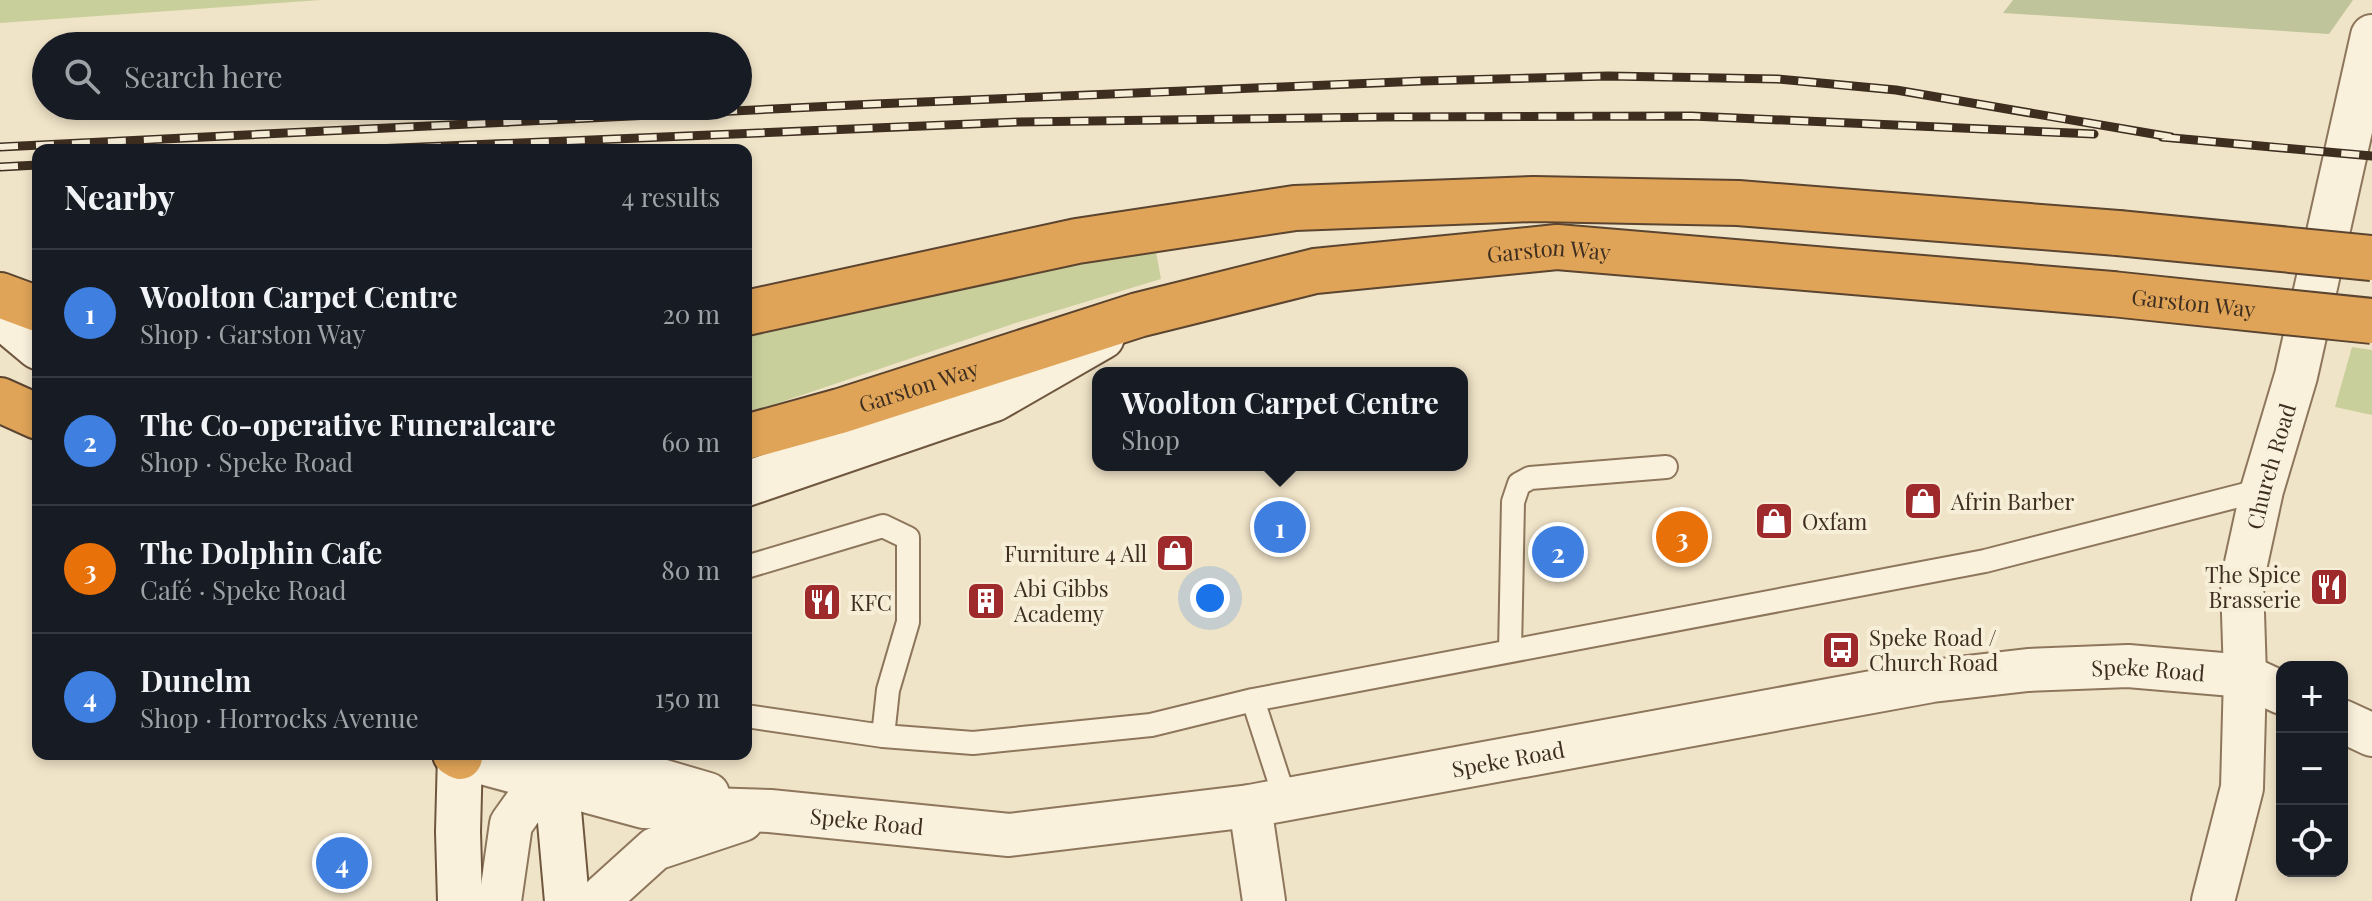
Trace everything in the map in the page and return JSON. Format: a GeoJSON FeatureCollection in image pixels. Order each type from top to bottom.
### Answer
{"type":"FeatureCollection","features":[{"type":"Feature","properties":{"kind":"highway"},"geometry":{"type":"LineString","coordinates":[[752,312],[1077,241],[1295,208],[1534,199],[1738,203],[2118,233],[2372,258]]}},
{"type":"Feature","properties":{"kind":"highway","name":"Garston Way"},"geometry":{"type":"LineString","coordinates":[[752,435],[840,411],[1138,315],[1315,271],[1557,247],[2112,294],[2372,321]]}},
{"type":"Feature","properties":{"kind":"highway"},"geometry":{"type":"LineString","coordinates":[[0,295],[32,307]]}},
{"type":"Feature","properties":{"kind":"main road"},"geometry":{"type":"LineString","coordinates":[[0,315],[32,342]]}},
{"type":"Feature","properties":{"kind":"main road"},"geometry":{"type":"LineString","coordinates":[[752,482],[994,399],[1138,315]]}},
{"type":"Feature","properties":{"kind":"main road"},"geometry":{"type":"LineString","coordinates":[[458,760],[460,901]]}},
{"type":"Feature","properties":{"kind":"main road"},"geometry":{"type":"LineString","coordinates":[[555,768],[567,901]]}},
{"type":"Feature","properties":{"kind":"street","name":"Church Road"},"geometry":{"type":"LineString","coordinates":[[2213,901],[2242,788],[2245,676],[2242,582],[2262,490],[2296,376],[2372,36]]}},
{"type":"Feature","properties":{"kind":"street","name":"Speke Road"},"geometry":{"type":"LineString","coordinates":[[495,760],[555,768],[644,807],[770,811],[1009,835],[1268,802],[1932,681],[2028,670],[2128,666],[2245,676],[2276,690]]}},
{"type":"Feature","properties":{"kind":"street"},"geometry":{"type":"LineString","coordinates":[[2348,724],[2372,735]]}},
{"type":"Feature","properties":{"kind":"street"},"geometry":{"type":"LineString","coordinates":[[500,901],[511,824],[555,768]]}},
{"type":"Feature","properties":{"kind":"street"},"geometry":{"type":"LineString","coordinates":[[1264,901],[1268,802]]}},
{"type":"Feature","properties":{"kind":"street","name":"Speke Road"},"geometry":{"type":"LineString","coordinates":[[601,901],[655,849],[770,811]]}},
{"type":"Feature","properties":{"kind":"lane"},"geometry":{"type":"LineString","coordinates":[[1510,651],[1513,502],[1519,484],[1530,478],[1666,467]]}},
{"type":"Feature","properties":{"kind":"lane"},"geometry":{"type":"LineString","coordinates":[[752,717],[883,736],[973,743],[1151,725],[1253,700],[1985,561],[2262,490]]}},
{"type":"Feature","properties":{"kind":"lane"},"geometry":{"type":"LineString","coordinates":[[752,565],[883,526],[908,538],[908,622],[888,690],[883,736]]}},
{"type":"Feature","properties":{"kind":"lane"},"geometry":{"type":"LineString","coordinates":[[1253,700],[1268,802]]}},
{"type":"Feature","properties":{"kind":"green space"},"geometry":{"type":"Polygon","coordinates":[[[0,0],[321,0],[0,23],[0,0]]]}},
{"type":"Feature","properties":{"kind":"green space"},"geometry":{"type":"Polygon","coordinates":[[[2013,0],[2353,0],[2329,34],[2003,13],[2013,0]]]}},
{"type":"Feature","properties":{"kind":"green space"},"geometry":{"type":"Polygon","coordinates":[[[1155,246],[1161,279],[1019,322],[752,412],[752,336],[1155,246]]]}},
{"type":"Feature","properties":{"kind":"green space"},"geometry":{"type":"Polygon","coordinates":[[[2352,347],[2372,350],[2372,415],[2335,407],[2352,347]]]}},
{"type":"Feature","properties":{"kind":"railway"},"geometry":{"type":"LineString","coordinates":[[752,110],[1422,81],[1608,76],[1777,79],[1896,90],[2171,137]]}},
{"type":"Feature","properties":{"kind":"railway"},"geometry":{"type":"LineString","coordinates":[[494,144],[1018,122],[1384,117],[1692,116],[2094,134]]}},
{"type":"Feature","properties":{"kind":"railway"},"geometry":{"type":"LineString","coordinates":[[61,144],[549,120]]}},
{"type":"Feature","properties":{"kind":"railway"},"geometry":{"type":"LineString","coordinates":[[2162,137],[2372,156]]}},
{"type":"Feature","properties":{"kind":"railway"},"geometry":{"type":"LineString","coordinates":[[0,147],[32,145]]}},
{"type":"Feature","properties":{"kind":"railway"},"geometry":{"type":"LineString","coordinates":[[0,167],[32,165]]}},
{"type":"Feature","properties":{"kind":"place","name":"Afrin Barber"},"geometry":{"type":"Point","coordinates":[1923,501]}},
{"type":"Feature","properties":{"kind":"place","name":"Oxfam"},"geometry":{"type":"Point","coordinates":[1774,521]}},
{"type":"Feature","properties":{"kind":"place","name":"Woolton Carpet Centre"},"geometry":{"type":"Point","coordinates":[1280,527]}},
{"type":"Feature","properties":{"kind":"place","name":"The Dolphin Cafe"},"geometry":{"type":"Point","coordinates":[1682,537]}},
{"type":"Feature","properties":{"kind":"place","name":"The Co-operative Funeralcare"},"geometry":{"type":"Point","coordinates":[1558,552]}},
{"type":"Feature","properties":{"kind":"place","name":"Furniture 4 All"},"geometry":{"type":"Point","coordinates":[1175,553]}},
{"type":"Feature","properties":{"kind":"place","name":"The Spice Brasserie"},"geometry":{"type":"Point","coordinates":[2329,587]}},
{"type":"Feature","properties":{"kind":"place","name":"Abi Gibbs Academy"},"geometry":{"type":"Point","coordinates":[986,601]}},
{"type":"Feature","properties":{"kind":"place","name":"KFC"},"geometry":{"type":"Point","coordinates":[822,602]}},
{"type":"Feature","properties":{"kind":"place","name":"Speke Road / Church Road"},"geometry":{"type":"Point","coordinates":[1841,650]}},
{"type":"Feature","properties":{"kind":"place","name":"Dunelm"},"geometry":{"type":"Point","coordinates":[342,863]}}]}
